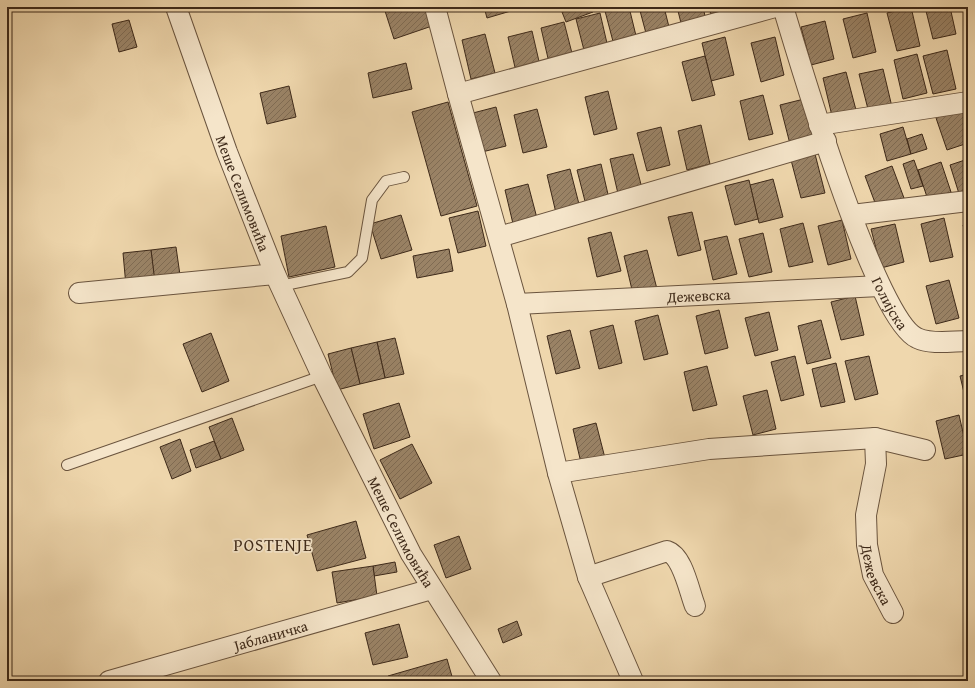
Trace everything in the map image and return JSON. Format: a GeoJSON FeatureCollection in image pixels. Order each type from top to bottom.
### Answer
{"type":"FeatureCollection","features":[{"type":"Feature","properties":{"kind":"street","name":"Меше Селимовића"},"geometry":{"type":"LineString","coordinates":[[176,7],[227,152],[277,280],[322,376],[411,554],[492,681]]}},
{"type":"Feature","properties":{"kind":"street"},"geometry":{"type":"LineString","coordinates":[[436,7],[458,94],[516,304],[558,473],[588,578],[632,681]]}},
{"type":"Feature","properties":{"kind":"street"},"geometry":{"type":"LineString","coordinates":[[458,94],[775,7]]}},
{"type":"Feature","properties":{"kind":"street","name":"Голијска"},"geometry":{"type":"LineString","coordinates":[[783,7],[822,133],[880,286],[905,328],[917,338],[933,341],[968,340]]}},
{"type":"Feature","properties":{"kind":"street"},"geometry":{"type":"LineString","coordinates":[[498,237],[822,133],[968,102]]}},
{"type":"Feature","properties":{"kind":"street"},"geometry":{"type":"LineString","coordinates":[[852,215],[968,201]]}},
{"type":"Feature","properties":{"kind":"street"},"geometry":{"type":"LineString","coordinates":[[79,293],[277,280]]}},
{"type":"Feature","properties":{"kind":"street","name":"Дежевска"},"geometry":{"type":"LineString","coordinates":[[516,304],[880,286]]}},
{"type":"Feature","properties":{"kind":"street"},"geometry":{"type":"LineString","coordinates":[[558,473],[709,449],[875,438],[925,450]]}},
{"type":"Feature","properties":{"kind":"street","name":"Дежевска"},"geometry":{"type":"LineString","coordinates":[[875,438],[876,464],[866,515],[867,545],[873,575],[893,613]]}},
{"type":"Feature","properties":{"kind":"street"},"geometry":{"type":"LineString","coordinates":[[588,578],[667,551],[673,553],[679,560],[695,606]]}},
{"type":"Feature","properties":{"kind":"street","name":"Јабланичка"},"geometry":{"type":"LineString","coordinates":[[109,681],[432,589]]}},
{"type":"Feature","properties":{"kind":"lane"},"geometry":{"type":"LineString","coordinates":[[277,280],[348,272],[362,258],[372,200],[386,181],[404,176]]}},
{"type":"Feature","properties":{"kind":"lane"},"geometry":{"type":"LineString","coordinates":[[67,465],[322,376]]}},
{"type":"Feature","properties":{"kind":"building"},"geometry":{"type":"Polygon","coordinates":[[[384,7],[399,7],[385,11],[384,7]]]}},
{"type":"Feature","properties":{"kind":"building"},"geometry":{"type":"Polygon","coordinates":[[[399,7],[426,7],[432,26],[394,39],[385,11],[399,7]]]}},
{"type":"Feature","properties":{"kind":"building"},"geometry":{"type":"Polygon","coordinates":[[[484,7],[521,7],[521,8],[487,18],[484,7]]]}},
{"type":"Feature","properties":{"kind":"building"},"geometry":{"type":"Polygon","coordinates":[[[560,7],[591,7],[593,12],[566,22],[560,7]]]}},
{"type":"Feature","properties":{"kind":"building"},"geometry":{"type":"Polygon","coordinates":[[[621,7],[629,7],[638,44],[615,49],[605,11],[621,7]]]}},
{"type":"Feature","properties":{"kind":"building"},"geometry":{"type":"Polygon","coordinates":[[[639,7],[664,7],[670,31],[647,37],[639,7]]]}},
{"type":"Feature","properties":{"kind":"building"},"geometry":{"type":"Polygon","coordinates":[[[677,7],[703,7],[707,25],[683,31],[677,7]]]}},
{"type":"Feature","properties":{"kind":"building"},"geometry":{"type":"Polygon","coordinates":[[[709,7],[734,7],[735,13],[712,19],[709,7]]]}},
{"type":"Feature","properties":{"kind":"building"},"geometry":{"type":"Polygon","coordinates":[[[911,7],[920,46],[897,51],[887,13],[911,7]]]}},
{"type":"Feature","properties":{"kind":"building"},"geometry":{"type":"Polygon","coordinates":[[[925,7],[950,7],[956,34],[933,39],[925,7]]]}},
{"type":"Feature","properties":{"kind":"building"},"geometry":{"type":"Polygon","coordinates":[[[600,13],[609,52],[586,58],[576,19],[600,13]]]}},
{"type":"Feature","properties":{"kind":"building"},"geometry":{"type":"Polygon","coordinates":[[[867,13],[876,52],[853,58],[843,19],[867,13]]]}},
{"type":"Feature","properties":{"kind":"building"},"geometry":{"type":"Polygon","coordinates":[[[129,20],[137,47],[119,52],[112,24],[129,20]]]}},
{"type":"Feature","properties":{"kind":"building"},"geometry":{"type":"Polygon","coordinates":[[[825,21],[834,59],[811,65],[801,27],[825,21]]]}},
{"type":"Feature","properties":{"kind":"building"},"geometry":{"type":"Polygon","coordinates":[[[564,22],[574,61],[550,67],[541,28],[564,22]]]}},
{"type":"Feature","properties":{"kind":"building"},"geometry":{"type":"Polygon","coordinates":[[[532,31],[541,70],[517,76],[508,37],[532,31]]]}},
{"type":"Feature","properties":{"kind":"building"},"geometry":{"type":"Polygon","coordinates":[[[485,34],[495,73],[471,79],[462,40],[485,34]]]}},
{"type":"Feature","properties":{"kind":"building"},"geometry":{"type":"Polygon","coordinates":[[[725,37],[734,75],[711,81],[702,43],[725,37]]]}},
{"type":"Feature","properties":{"kind":"building"},"geometry":{"type":"Polygon","coordinates":[[[775,37],[784,75],[761,82],[751,43],[775,37]]]}},
{"type":"Feature","properties":{"kind":"building"},"geometry":{"type":"Polygon","coordinates":[[[947,50],[956,89],[933,94],[923,56],[947,50]]]}},
{"type":"Feature","properties":{"kind":"building"},"geometry":{"type":"Polygon","coordinates":[[[917,54],[927,93],[903,99],[894,60],[917,54]]]}},
{"type":"Feature","properties":{"kind":"building"},"geometry":{"type":"Polygon","coordinates":[[[705,56],[715,95],[692,101],[682,62],[705,56]]]}},
{"type":"Feature","properties":{"kind":"building"},"geometry":{"type":"Polygon","coordinates":[[[406,63],[412,89],[373,98],[368,73],[406,63]]]}},
{"type":"Feature","properties":{"kind":"building"},"geometry":{"type":"Polygon","coordinates":[[[883,69],[892,107],[869,113],[859,74],[883,69]]]}},
{"type":"Feature","properties":{"kind":"building"},"geometry":{"type":"Polygon","coordinates":[[[846,72],[856,110],[832,116],[823,78],[846,72]]]}},
{"type":"Feature","properties":{"kind":"building"},"geometry":{"type":"Polygon","coordinates":[[[289,86],[296,117],[267,124],[260,93],[289,86]]]}},
{"type":"Feature","properties":{"kind":"building"},"geometry":{"type":"Polygon","coordinates":[[[608,91],[617,129],[594,135],[585,97],[608,91]]]}},
{"type":"Feature","properties":{"kind":"building"},"geometry":{"type":"Polygon","coordinates":[[[763,95],[773,134],[749,140],[740,101],[763,95]]]}},
{"type":"Feature","properties":{"kind":"building"},"geometry":{"type":"Polygon","coordinates":[[[804,99],[813,138],[790,144],[780,105],[804,99]]]}},
{"type":"Feature","properties":{"kind":"building"},"geometry":{"type":"Polygon","coordinates":[[[448,102],[477,206],[441,216],[412,112],[448,102]]]}},
{"type":"Feature","properties":{"kind":"building"},"geometry":{"type":"Polygon","coordinates":[[[964,104],[968,116],[968,143],[947,150],[935,115],[964,104]]]}},
{"type":"Feature","properties":{"kind":"building"},"geometry":{"type":"Polygon","coordinates":[[[496,107],[506,146],[482,152],[473,113],[496,107]]]}},
{"type":"Feature","properties":{"kind":"building"},"geometry":{"type":"Polygon","coordinates":[[[537,109],[547,147],[523,153],[514,115],[537,109]]]}},
{"type":"Feature","properties":{"kind":"building"},"geometry":{"type":"Polygon","coordinates":[[[701,125],[710,164],[687,170],[678,131],[701,125]]]}},
{"type":"Feature","properties":{"kind":"building"},"geometry":{"type":"Polygon","coordinates":[[[661,127],[670,165],[647,171],[637,133],[661,127]]]}},
{"type":"Feature","properties":{"kind":"building"},"geometry":{"type":"Polygon","coordinates":[[[903,127],[911,154],[887,161],[880,134],[903,127]]]}},
{"type":"Feature","properties":{"kind":"building"},"geometry":{"type":"Polygon","coordinates":[[[922,134],[927,149],[911,154],[907,139],[922,134]]]}},
{"type":"Feature","properties":{"kind":"building"},"geometry":{"type":"Polygon","coordinates":[[[633,154],[643,192],[619,198],[610,159],[633,154]]]}},
{"type":"Feature","properties":{"kind":"building"},"geometry":{"type":"Polygon","coordinates":[[[815,154],[825,193],[801,198],[791,160],[815,154]]]}},
{"type":"Feature","properties":{"kind":"building"},"geometry":{"type":"Polygon","coordinates":[[[968,159],[968,198],[961,200],[950,165],[968,159]]]}},
{"type":"Feature","properties":{"kind":"building"},"geometry":{"type":"Polygon","coordinates":[[[914,160],[923,186],[911,189],[903,164],[914,160]]]}},
{"type":"Feature","properties":{"kind":"building"},"geometry":{"type":"Polygon","coordinates":[[[941,162],[951,192],[928,200],[918,170],[941,162]]]}},
{"type":"Feature","properties":{"kind":"building"},"geometry":{"type":"Polygon","coordinates":[[[601,164],[610,203],[587,209],[577,170],[601,164]]]}},
{"type":"Feature","properties":{"kind":"building"},"geometry":{"type":"Polygon","coordinates":[[[892,166],[904,198],[877,208],[865,176],[892,166]]]}},
{"type":"Feature","properties":{"kind":"building"},"geometry":{"type":"Polygon","coordinates":[[[570,169],[580,208],[556,213],[547,175],[570,169]]]}},
{"type":"Feature","properties":{"kind":"building"},"geometry":{"type":"Polygon","coordinates":[[[773,179],[783,217],[759,223],[750,185],[773,179]]]}},
{"type":"Feature","properties":{"kind":"building"},"geometry":{"type":"Polygon","coordinates":[[[749,180],[758,219],[735,225],[725,186],[749,180]]]}},
{"type":"Feature","properties":{"kind":"building"},"geometry":{"type":"Polygon","coordinates":[[[528,184],[538,222],[514,228],[505,190],[528,184]]]}},
{"type":"Feature","properties":{"kind":"building"},"geometry":{"type":"Polygon","coordinates":[[[478,211],[486,246],[458,253],[449,218],[478,211]]]}},
{"type":"Feature","properties":{"kind":"building"},"geometry":{"type":"Polygon","coordinates":[[[692,212],[701,250],[678,256],[668,217],[692,212]]]}},
{"type":"Feature","properties":{"kind":"building"},"geometry":{"type":"Polygon","coordinates":[[[401,215],[412,250],[381,259],[370,224],[401,215]]]}},
{"type":"Feature","properties":{"kind":"building"},"geometry":{"type":"Polygon","coordinates":[[[944,218],[953,257],[930,262],[921,224],[944,218]]]}},
{"type":"Feature","properties":{"kind":"building"},"geometry":{"type":"Polygon","coordinates":[[[842,220],[851,259],[828,265],[818,226],[842,220]]]}},
{"type":"Feature","properties":{"kind":"building"},"geometry":{"type":"Polygon","coordinates":[[[803,223],[813,262],[789,267],[780,229],[803,223]]]}},
{"type":"Feature","properties":{"kind":"building"},"geometry":{"type":"Polygon","coordinates":[[[968,223],[968,243],[963,225],[968,223]]]}},
{"type":"Feature","properties":{"kind":"building"},"geometry":{"type":"Polygon","coordinates":[[[895,224],[904,262],[881,268],[871,229],[895,224]]]}},
{"type":"Feature","properties":{"kind":"building"},"geometry":{"type":"Polygon","coordinates":[[[326,226],[335,267],[289,277],[281,236],[326,226]]]}},
{"type":"Feature","properties":{"kind":"building"},"geometry":{"type":"Polygon","coordinates":[[[611,232],[621,271],[597,277],[588,238],[611,232]]]}},
{"type":"Feature","properties":{"kind":"building"},"geometry":{"type":"Polygon","coordinates":[[[763,233],[772,272],[749,277],[739,239],[763,233]]]}},
{"type":"Feature","properties":{"kind":"building"},"geometry":{"type":"Polygon","coordinates":[[[727,236],[737,274],[713,280],[704,241],[727,236]]]}},
{"type":"Feature","properties":{"kind":"building"},"geometry":{"type":"Polygon","coordinates":[[[176,247],[180,275],[154,278],[151,250],[176,247]]]}},
{"type":"Feature","properties":{"kind":"building"},"geometry":{"type":"Polygon","coordinates":[[[449,249],[453,271],[417,278],[413,256],[449,249]]]}},
{"type":"Feature","properties":{"kind":"building"},"geometry":{"type":"Polygon","coordinates":[[[151,250],[155,282],[126,286],[123,253],[151,250]]]}},
{"type":"Feature","properties":{"kind":"building"},"geometry":{"type":"Polygon","coordinates":[[[647,250],[657,289],[633,294],[624,256],[647,250]]]}},
{"type":"Feature","properties":{"kind":"building"},"geometry":{"type":"Polygon","coordinates":[[[949,280],[959,318],[936,324],[926,286],[949,280]]]}},
{"type":"Feature","properties":{"kind":"building"},"geometry":{"type":"Polygon","coordinates":[[[855,296],[864,335],[841,340],[831,302],[855,296]]]}},
{"type":"Feature","properties":{"kind":"building"},"geometry":{"type":"Polygon","coordinates":[[[719,310],[728,348],[705,354],[696,316],[719,310]]]}},
{"type":"Feature","properties":{"kind":"building"},"geometry":{"type":"Polygon","coordinates":[[[769,312],[778,350],[755,356],[745,318],[769,312]]]}},
{"type":"Feature","properties":{"kind":"building"},"geometry":{"type":"Polygon","coordinates":[[[658,315],[668,354],[644,360],[635,321],[658,315]]]}},
{"type":"Feature","properties":{"kind":"building"},"geometry":{"type":"Polygon","coordinates":[[[821,320],[831,358],[807,364],[798,326],[821,320]]]}},
{"type":"Feature","properties":{"kind":"building"},"geometry":{"type":"Polygon","coordinates":[[[613,325],[622,363],[599,369],[590,331],[613,325]]]}},
{"type":"Feature","properties":{"kind":"building"},"geometry":{"type":"Polygon","coordinates":[[[570,330],[580,368],[556,374],[547,336],[570,330]]]}},
{"type":"Feature","properties":{"kind":"building"},"geometry":{"type":"Polygon","coordinates":[[[211,333],[229,381],[202,392],[183,344],[211,333]]]}},
{"type":"Feature","properties":{"kind":"building"},"geometry":{"type":"Polygon","coordinates":[[[395,338],[404,374],[385,378],[377,342],[395,338]]]}},
{"type":"Feature","properties":{"kind":"building"},"geometry":{"type":"Polygon","coordinates":[[[377,342],[385,378],[360,384],[351,348],[377,342]]]}},
{"type":"Feature","properties":{"kind":"building"},"geometry":{"type":"Polygon","coordinates":[[[351,348],[360,384],[337,390],[328,354],[351,348]]]}},
{"type":"Feature","properties":{"kind":"building"},"geometry":{"type":"Polygon","coordinates":[[[795,356],[804,395],[781,401],[771,362],[795,356]]]}},
{"type":"Feature","properties":{"kind":"building"},"geometry":{"type":"Polygon","coordinates":[[[869,356],[878,394],[855,400],[845,361],[869,356]]]}},
{"type":"Feature","properties":{"kind":"building"},"geometry":{"type":"Polygon","coordinates":[[[836,363],[845,402],[821,407],[812,369],[836,363]]]}},
{"type":"Feature","properties":{"kind":"building"},"geometry":{"type":"Polygon","coordinates":[[[707,366],[717,405],[693,411],[684,372],[707,366]]]}},
{"type":"Feature","properties":{"kind":"building"},"geometry":{"type":"Polygon","coordinates":[[[968,374],[968,409],[960,376],[968,374]]]}},
{"type":"Feature","properties":{"kind":"building"},"geometry":{"type":"Polygon","coordinates":[[[767,390],[776,429],[753,435],[743,396],[767,390]]]}},
{"type":"Feature","properties":{"kind":"building"},"geometry":{"type":"Polygon","coordinates":[[[399,403],[410,437],[374,449],[363,414],[399,403]]]}},
{"type":"Feature","properties":{"kind":"building"},"geometry":{"type":"Polygon","coordinates":[[[959,415],[968,454],[945,459],[936,421],[959,415]]]}},
{"type":"Feature","properties":{"kind":"building"},"geometry":{"type":"Polygon","coordinates":[[[232,418],[244,450],[221,459],[209,427],[232,418]]]}},
{"type":"Feature","properties":{"kind":"building"},"geometry":{"type":"Polygon","coordinates":[[[596,423],[606,462],[582,467],[573,429],[596,423]]]}},
{"type":"Feature","properties":{"kind":"building"},"geometry":{"type":"Polygon","coordinates":[[[180,439],[191,471],[172,479],[160,447],[180,439]]]}},
{"type":"Feature","properties":{"kind":"building"},"geometry":{"type":"Polygon","coordinates":[[[214,441],[221,459],[196,468],[190,450],[214,441]]]}},
{"type":"Feature","properties":{"kind":"building"},"geometry":{"type":"Polygon","coordinates":[[[412,444],[432,483],[400,499],[380,460],[412,444]]]}},
{"type":"Feature","properties":{"kind":"building"},"geometry":{"type":"Polygon","coordinates":[[[356,521],[366,558],[317,571],[307,535],[356,521]]]}},
{"type":"Feature","properties":{"kind":"building"},"geometry":{"type":"Polygon","coordinates":[[[459,536],[471,569],[446,578],[434,545],[459,536]]]}},
{"type":"Feature","properties":{"kind":"building"},"geometry":{"type":"Polygon","coordinates":[[[395,562],[397,572],[374,576],[373,566],[395,562]]]}},
{"type":"Feature","properties":{"kind":"building"},"geometry":{"type":"Polygon","coordinates":[[[373,566],[377,596],[337,603],[332,572],[373,566]]]}},
{"type":"Feature","properties":{"kind":"building"},"geometry":{"type":"Polygon","coordinates":[[[517,621],[522,635],[503,643],[498,629],[517,621]]]}},
{"type":"Feature","properties":{"kind":"building"},"geometry":{"type":"Polygon","coordinates":[[[399,624],[408,657],[373,665],[365,633],[399,624]]]}},
{"type":"Feature","properties":{"kind":"building"},"geometry":{"type":"Polygon","coordinates":[[[447,659],[453,680],[389,681],[388,676],[447,659]]]}},
{"type":"Feature","properties":{"kind":"district","name":"POSTENJE"},"geometry":{"type":"Point","coordinates":[273,544]}}]}
